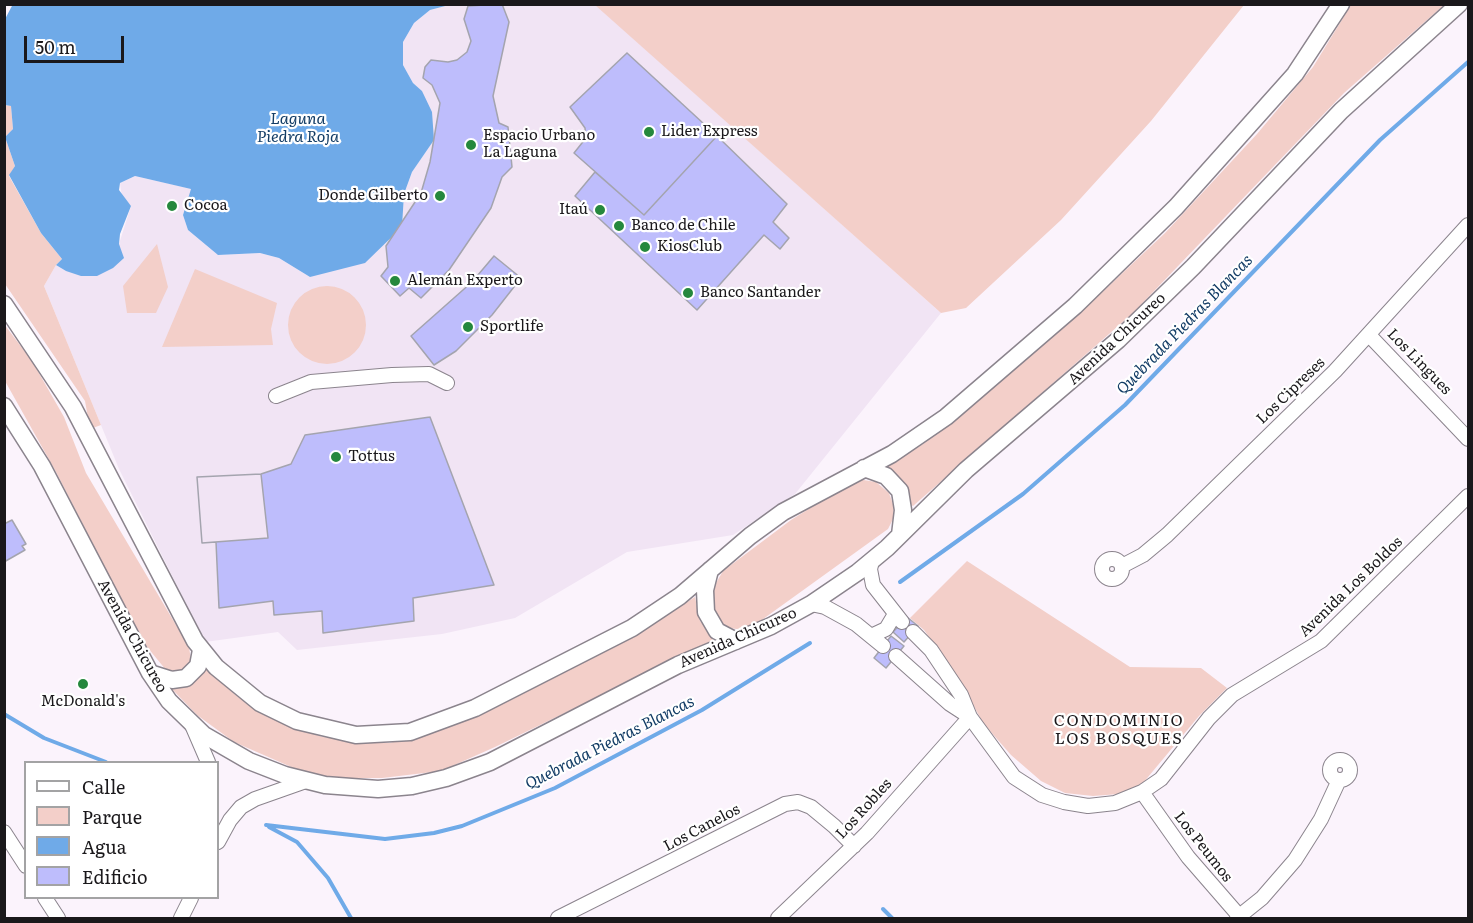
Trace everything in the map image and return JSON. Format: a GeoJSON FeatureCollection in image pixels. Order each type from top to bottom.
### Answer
{"type":"FeatureCollection","features":[{"type":"Feature","properties":{"kind":"main road"},"geometry":{"type":"LineString","coordinates":[[4,304],[37,349],[77,414],[201,650],[243,692],[297,721],[356,735],[410,732],[475,708],[584,654],[659,611],[783,512],[914,441],[946,417],[1118,266],[1176,207],[1261,115],[1306,60],[1341,4]]}},
{"type":"Feature","properties":{"kind":"main road","name":"Avenida Chicureo"},"geometry":{"type":"LineString","coordinates":[[4,406],[46,474],[150,673],[169,701],[191,723],[218,745],[249,761],[306,781],[378,789],[412,786],[446,778],[498,758],[678,665],[736,641],[811,604],[872,561],[966,470],[1118,340],[1201,260],[1341,111],[1459,4]]}},
{"type":"Feature","properties":{"kind":"main road"},"geometry":{"type":"LineString","coordinates":[[864,468],[886,476],[900,491],[903,510],[900,535]]}},
{"type":"Feature","properties":{"kind":"main road"},"geometry":{"type":"LineString","coordinates":[[711,569],[705,590],[706,612],[717,631],[736,641]]}},
{"type":"Feature","properties":{"kind":"main road"},"geometry":{"type":"LineString","coordinates":[[150,673],[172,680],[186,678],[198,666],[201,650]]}},
{"type":"Feature","properties":{"kind":"street","name":"Los Cipreses"},"geometry":{"type":"LineString","coordinates":[[1122,566],[1143,555],[1167,535],[1370,335],[1468,225]]}},
{"type":"Feature","properties":{"kind":"street","name":"Los Lingues"},"geometry":{"type":"LineString","coordinates":[[1370,335],[1468,439]]}},
{"type":"Feature","properties":{"kind":"street"},"geometry":{"type":"LineString","coordinates":[[276,396],[310,382],[392,375],[429,374],[447,383]]}},
{"type":"Feature","properties":{"kind":"street","name":"Avenida Los Boldos"},"geometry":{"type":"LineString","coordinates":[[913,632],[931,650],[961,695],[970,717],[1014,777],[1042,795],[1064,802],[1088,806],[1115,803],[1142,792],[1170,771],[1224,702],[1242,687],[1299,657],[1321,641],[1468,496]]}},
{"type":"Feature","properties":{"kind":"street"},"geometry":{"type":"LineString","coordinates":[[872,561],[870,569],[873,585],[899,618],[872,636]]}},
{"type":"Feature","properties":{"kind":"street"},"geometry":{"type":"LineString","coordinates":[[811,604],[825,607],[884,646]]}},
{"type":"Feature","properties":{"kind":"street","name":"Avenida Los Boldos"},"geometry":{"type":"LineString","coordinates":[[896,656],[950,704],[970,717]]}},
{"type":"Feature","properties":{"kind":"street","name":"Los Robles"},"geometry":{"type":"LineString","coordinates":[[778,918],[854,846],[970,717]]}},
{"type":"Feature","properties":{"kind":"street"},"geometry":{"type":"LineString","coordinates":[[191,723],[208,761]]}},
{"type":"Feature","properties":{"kind":"street"},"geometry":{"type":"LineString","coordinates":[[1239,918],[1262,898],[1295,860],[1321,819],[1339,780]]}},
{"type":"Feature","properties":{"kind":"street"},"geometry":{"type":"LineString","coordinates":[[219,840],[230,820],[241,807],[255,799],[306,781]]}},
{"type":"Feature","properties":{"kind":"street","name":"Los Peumos"},"geometry":{"type":"LineString","coordinates":[[1142,792],[1188,857],[1239,918]]}},
{"type":"Feature","properties":{"kind":"street","name":"Los Canelos"},"geometry":{"type":"LineString","coordinates":[[558,918],[785,804],[798,802],[811,807],[854,846]]}},
{"type":"Feature","properties":{"kind":"street"},"geometry":{"type":"LineString","coordinates":[[4,832],[24,863]]}},
{"type":"Feature","properties":{"kind":"street"},"geometry":{"type":"LineString","coordinates":[[46,899],[58,918]]}},
{"type":"Feature","properties":{"kind":"shaded area","name":"Espacio Urbano La Laguna"},"geometry":{"type":"Polygon","coordinates":[[[595,4],[941,313],[795,494],[733,535],[627,552],[515,618],[442,634],[297,650],[278,632],[205,642],[119,469],[44,286],[56,265],[66,271],[119,244],[131,206],[122,197],[120,183],[135,176],[192,189],[183,215],[188,230],[218,255],[260,253],[279,258],[310,277],[402,227],[404,194],[412,172],[434,140],[422,91],[413,83],[403,65],[403,42],[414,23],[430,10],[449,5],[595,4]]]}},
{"type":"Feature","properties":{"kind":"green space"},"geometry":{"type":"Polygon","coordinates":[[[595,5],[1244,5],[1151,121],[1061,220],[966,308],[941,313],[595,5]]]}},
{"type":"Feature","properties":{"kind":"green space"},"geometry":{"type":"Polygon","coordinates":[[[1351,5],[1444,5],[1344,93],[1133,313],[913,506],[909,504],[884,469],[923,444],[965,411],[1097,297],[1165,233],[1257,134],[1313,67],[1351,5]]]}},
{"type":"Feature","properties":{"kind":"green space"},"geometry":{"type":"Polygon","coordinates":[[[4,105],[11,106],[13,129],[5,137],[15,166],[9,176],[41,233],[62,259],[44,286],[101,425],[90,429],[85,401],[5,284],[4,105]]]}},
{"type":"Feature","properties":{"kind":"green space"},"geometry":{"type":"Polygon","coordinates":[[[157,244],[168,287],[156,313],[127,313],[123,286],[157,244]]]}},
{"type":"Feature","properties":{"kind":"green space"},"geometry":{"type":"Polygon","coordinates":[[[195,269],[277,303],[271,329],[273,345],[162,347],[195,269]]]}},
{"type":"Feature","properties":{"kind":"green space"},"geometry":{"type":"Polygon","coordinates":[[[327,286],[342,289],[354,298],[363,310],[366,325],[363,340],[354,352],[342,361],[327,364],[312,361],[300,352],[291,340],[288,325],[291,310],[300,298],[312,289],[327,286]]]}},
{"type":"Feature","properties":{"kind":"green space"},"geometry":{"type":"Polygon","coordinates":[[[4,324],[32,361],[64,417],[86,473],[189,647],[191,660],[182,670],[173,672],[166,670],[143,642],[56,472],[5,381],[4,324]]]}},
{"type":"Feature","properties":{"kind":"green space"},"geometry":{"type":"Polygon","coordinates":[[[857,479],[876,482],[889,493],[894,507],[893,519],[888,529],[752,627],[743,630],[730,628],[720,622],[714,611],[712,590],[723,571],[791,520],[857,479]]]}},
{"type":"Feature","properties":{"kind":"green space"},"geometry":{"type":"Polygon","coordinates":[[[967,561],[1130,667],[1201,668],[1227,688],[1199,716],[1143,783],[1119,794],[1093,796],[1065,793],[1041,781],[1011,755],[983,723],[959,679],[924,630],[910,618],[967,561]]]}},
{"type":"Feature","properties":{"kind":"green space"},"geometry":{"type":"Polygon","coordinates":[[[695,597],[700,621],[716,639],[441,771],[382,778],[332,778],[305,773],[234,742],[197,715],[170,687],[192,683],[206,669],[238,697],[283,724],[323,737],[389,743],[440,730],[513,699],[650,626],[695,597]]]}},
{"type":"Feature","properties":{"kind":"water","name":"Laguna Piedra Roja"},"geometry":{"type":"Polygon","coordinates":[[[13,4],[449,5],[430,10],[414,23],[403,42],[403,65],[413,83],[422,91],[432,112],[434,140],[412,172],[404,194],[402,227],[365,263],[310,277],[279,258],[260,253],[218,255],[188,230],[183,215],[191,189],[135,176],[120,183],[119,190],[131,206],[120,234],[119,244],[124,258],[113,268],[97,276],[81,276],[66,271],[56,265],[62,259],[41,233],[9,175],[15,166],[5,137],[13,129],[11,106],[5,105],[4,21],[13,4]]]}},
{"type":"Feature","properties":{"kind":"building","name":"Espacio Urbano La Laguna"},"geometry":{"type":"Polygon","coordinates":[[[502,4],[509,22],[493,96],[499,123],[508,127],[512,167],[502,177],[491,208],[449,270],[421,298],[409,288],[400,296],[381,276],[388,267],[386,246],[421,193],[430,162],[440,103],[432,85],[423,78],[425,67],[431,60],[448,62],[457,60],[467,52],[471,41],[464,19],[468,6],[502,4]]]}},
{"type":"Feature","properties":{"kind":"building","name":"Lider Express"},"geometry":{"type":"Polygon","coordinates":[[[627,53],[717,136],[644,215],[574,153],[586,138],[585,128],[570,107],[627,53]]]}},
{"type":"Feature","properties":{"kind":"building"},"geometry":{"type":"Polygon","coordinates":[[[717,136],[787,204],[773,222],[789,238],[780,249],[764,235],[697,310],[575,196],[595,172],[644,215],[717,136]]]}},
{"type":"Feature","properties":{"kind":"building"},"geometry":{"type":"Polygon","coordinates":[[[494,256],[521,278],[492,315],[456,351],[434,365],[411,336],[472,282],[494,256]]]}},
{"type":"Feature","properties":{"kind":"building"},"geometry":{"type":"Polygon","coordinates":[[[430,417],[494,585],[413,598],[414,621],[323,633],[322,611],[274,615],[273,601],[219,608],[216,542],[202,543],[197,477],[261,474],[291,464],[305,435],[430,417]]]}},
{"type":"Feature","properties":{"kind":"building"},"geometry":{"type":"Polygon","coordinates":[[[261,474],[268,538],[202,543],[197,477],[261,474]]]}},
{"type":"Feature","properties":{"kind":"building"},"geometry":{"type":"Polygon","coordinates":[[[12,520],[26,544],[22,546],[25,550],[4,562],[4,524],[12,520]]]}},
{"type":"Feature","properties":{"kind":"building"},"geometry":{"type":"Polygon","coordinates":[[[907,617],[918,626],[904,642],[893,632],[907,617]]]}},
{"type":"Feature","properties":{"kind":"building"},"geometry":{"type":"Polygon","coordinates":[[[891,636],[904,646],[886,668],[874,658],[891,636]]]}},
{"type":"Feature","properties":{"kind":"waterway","name":"Quebrada Piedras Blancas"},"geometry":{"type":"LineString","coordinates":[[900,582],[1023,494],[1125,405],[1380,140],[1468,62]]}},
{"type":"Feature","properties":{"kind":"waterway","name":"Quebrada Piedras Blancas"},"geometry":{"type":"LineString","coordinates":[[266,825],[385,839],[434,833],[462,826],[555,788],[702,710],[810,643]]}},
{"type":"Feature","properties":{"kind":"waterway"},"geometry":{"type":"LineString","coordinates":[[4,714],[44,738],[103,761]]}},
{"type":"Feature","properties":{"kind":"waterway"},"geometry":{"type":"LineString","coordinates":[[269,827],[297,842],[328,878],[351,918]]}},
{"type":"Feature","properties":{"kind":"waterway"},"geometry":{"type":"LineString","coordinates":[[883,909],[892,918]]}},
{"type":"Feature","properties":{"kind":"place","name":"Lider Express"},"geometry":{"type":"Point","coordinates":[649,132]}},
{"type":"Feature","properties":{"kind":"place","name":"Espacio Urbano La Laguna"},"geometry":{"type":"Point","coordinates":[471,145]}},
{"type":"Feature","properties":{"kind":"place","name":"Donde Gilberto"},"geometry":{"type":"Point","coordinates":[440,196]}},
{"type":"Feature","properties":{"kind":"place","name":"Cocoa"},"geometry":{"type":"Point","coordinates":[172,206]}},
{"type":"Feature","properties":{"kind":"place","name":"Itaú"},"geometry":{"type":"Point","coordinates":[600,210]}},
{"type":"Feature","properties":{"kind":"place","name":"Banco de Chile"},"geometry":{"type":"Point","coordinates":[619,226]}},
{"type":"Feature","properties":{"kind":"place","name":"KiosClub"},"geometry":{"type":"Point","coordinates":[645,247]}},
{"type":"Feature","properties":{"kind":"place","name":"Alemán Experto"},"geometry":{"type":"Point","coordinates":[395,281]}},
{"type":"Feature","properties":{"kind":"place","name":"Banco Santander"},"geometry":{"type":"Point","coordinates":[688,293]}},
{"type":"Feature","properties":{"kind":"place","name":"Sportlife"},"geometry":{"type":"Point","coordinates":[468,327]}},
{"type":"Feature","properties":{"kind":"place","name":"Tottus"},"geometry":{"type":"Point","coordinates":[336,457]}},
{"type":"Feature","properties":{"kind":"place","name":"McDonald's"},"geometry":{"type":"Point","coordinates":[83,684]}},
{"type":"Feature","properties":{"kind":"district","name":"CONDOMINIO LOS BOSQUES"},"geometry":{"type":"Point","coordinates":[1119,730]}}]}
